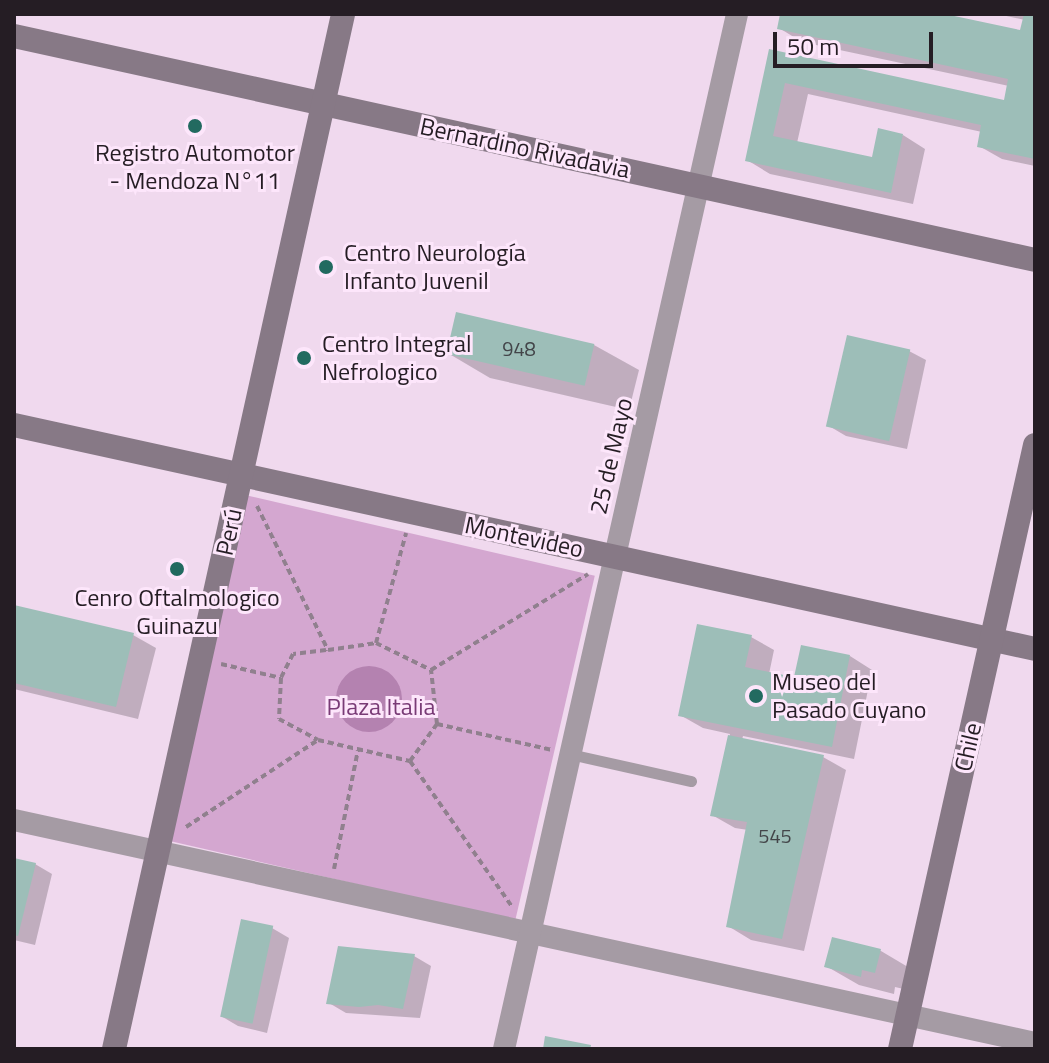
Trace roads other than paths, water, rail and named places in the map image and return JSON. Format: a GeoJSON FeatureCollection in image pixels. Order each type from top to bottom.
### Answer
{"type":"FeatureCollection","features":[{"type":"Feature","properties":{"kind":"street","name":"Perú"},"geometry":{"type":"LineString","coordinates":[[114,1049],[343,14]]}},
{"type":"Feature","properties":{"kind":"street","name":"25 de Mayo"},"geometry":{"type":"LineString","coordinates":[[504,1049],[737,14]]}},
{"type":"Feature","properties":{"kind":"street","name":"Bernardino Rivadavia"},"geometry":{"type":"LineString","coordinates":[[14,36],[1035,260]]}},
{"type":"Feature","properties":{"kind":"street","name":"Montevideo"},"geometry":{"type":"LineString","coordinates":[[14,425],[1035,649]]}},
{"type":"Feature","properties":{"kind":"street","name":"Chile"},"geometry":{"type":"LineString","coordinates":[[900,1049],[1035,445]]}},
{"type":"Feature","properties":{"kind":"street"},"geometry":{"type":"LineString","coordinates":[[14,820],[1035,1043]]}},
{"type":"Feature","properties":{"kind":"lane"},"geometry":{"type":"LineString","coordinates":[[570,754],[691,781]]}},
{"type":"Feature","properties":{"kind":"place","name":"Registro Automotor - Mendoza N°11"},"geometry":{"type":"Point","coordinates":[195,126]}},
{"type":"Feature","properties":{"kind":"place","name":"Centro Neurología Infanto Juvenil"},"geometry":{"type":"Point","coordinates":[326,267]}},
{"type":"Feature","properties":{"kind":"place","name":"Centro Integral Nefrologico"},"geometry":{"type":"Point","coordinates":[304,358]}},
{"type":"Feature","properties":{"kind":"place","name":"Cenro Oftalmologico Guinazu"},"geometry":{"type":"Point","coordinates":[177,569]}},
{"type":"Feature","properties":{"kind":"place","name":"Museo del Pasado Cuyano"},"geometry":{"type":"Point","coordinates":[756,696]}},
{"type":"Feature","properties":{"kind":"park label","name":"Plaza Italia"},"geometry":{"type":"Point","coordinates":[381,707]}}]}
